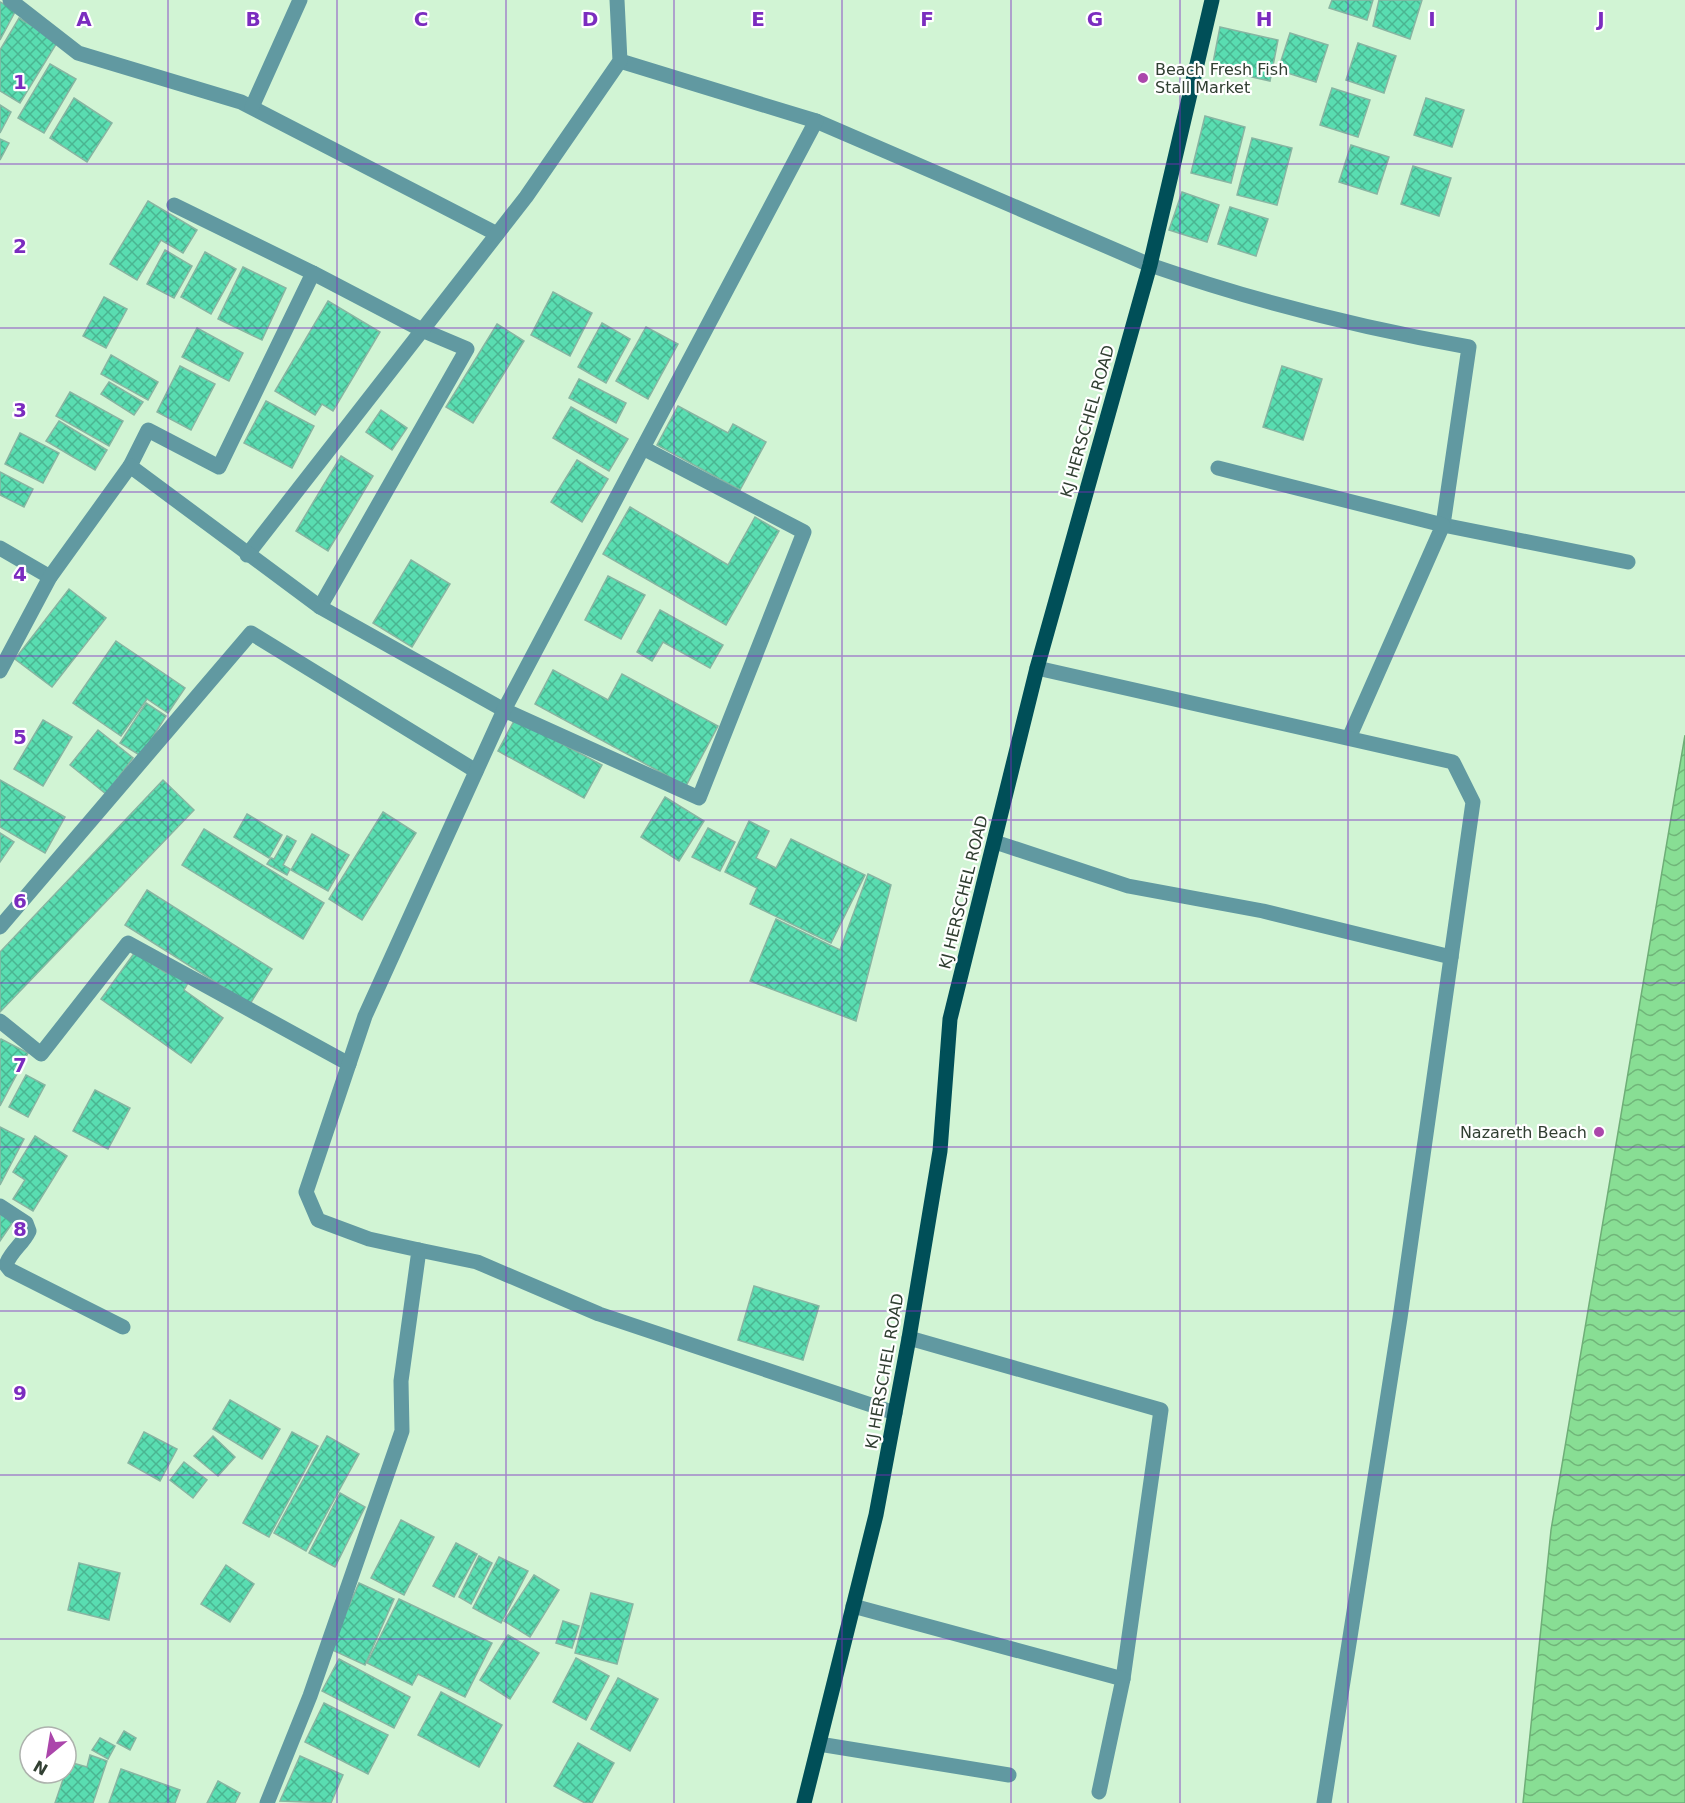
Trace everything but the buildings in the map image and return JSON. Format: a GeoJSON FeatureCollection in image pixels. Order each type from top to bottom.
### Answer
{"type":"FeatureCollection","features":[{"type":"Feature","properties":{"kind":"main road","name":"KJ HERSCHEL ROAD"},"geometry":{"type":"LineString","coordinates":[[804,1803],[876,1515],[909,1338],[940,1151],[950,1019],[1037,668],[1150,265],[1212,0]]}},
{"type":"Feature","properties":{"kind":"street"},"geometry":{"type":"LineString","coordinates":[[10,0],[78,53],[252,107],[497,234]]}},
{"type":"Feature","properties":{"kind":"street"},"geometry":{"type":"LineString","coordinates":[[252,107],[300,0]]}},
{"type":"Feature","properties":{"kind":"street"},"geometry":{"type":"LineString","coordinates":[[247,555],[497,234],[620,60],[617,0]]}},
{"type":"Feature","properties":{"kind":"street"},"geometry":{"type":"LineString","coordinates":[[620,60],[816,121],[1150,265],[1370,329],[1469,347],[1443,525],[1350,738]]}},
{"type":"Feature","properties":{"kind":"street"},"geometry":{"type":"LineString","coordinates":[[816,121],[504,710],[365,1016],[306,1192],[318,1220],[369,1239],[477,1262],[599,1314],[895,1413]]}},
{"type":"Feature","properties":{"kind":"street"},"geometry":{"type":"LineString","coordinates":[[174,205],[314,273],[422,330],[467,350],[320,607]]}},
{"type":"Feature","properties":{"kind":"street"},"geometry":{"type":"LineString","coordinates":[[0,671],[50,577],[130,466],[148,430],[219,467],[314,273]]}},
{"type":"Feature","properties":{"kind":"street"},"geometry":{"type":"LineString","coordinates":[[130,466],[320,607],[504,710],[699,798],[804,532],[643,448]]}},
{"type":"Feature","properties":{"kind":"street"},"geometry":{"type":"LineString","coordinates":[[1218,468],[1443,525],[1628,562]]}},
{"type":"Feature","properties":{"kind":"street"},"geometry":{"type":"LineString","coordinates":[[0,548],[50,577]]}},
{"type":"Feature","properties":{"kind":"street"},"geometry":{"type":"LineString","coordinates":[[0,927],[251,633],[476,771]]}},
{"type":"Feature","properties":{"kind":"street"},"geometry":{"type":"LineString","coordinates":[[1037,668],[1453,762],[1473,802],[1400,1318],[1324,1803]]}},
{"type":"Feature","properties":{"kind":"street"},"geometry":{"type":"LineString","coordinates":[[995,842],[1128,886],[1263,911],[1451,957]]}},
{"type":"Feature","properties":{"kind":"street"},"geometry":{"type":"LineString","coordinates":[[0,1021],[41,1054],[128,944],[349,1064]]}},
{"type":"Feature","properties":{"kind":"street"},"geometry":{"type":"LineString","coordinates":[[0,1206],[26,1223],[29,1231],[8,1259],[6,1264],[10,1270],[123,1327]]}},
{"type":"Feature","properties":{"kind":"street"},"geometry":{"type":"LineString","coordinates":[[267,1803],[310,1696],[402,1431],[401,1381],[419,1250]]}},
{"type":"Feature","properties":{"kind":"street"},"geometry":{"type":"LineString","coordinates":[[909,1338],[1161,1410],[1123,1679],[1099,1792]]}},
{"type":"Feature","properties":{"kind":"street"},"geometry":{"type":"LineString","coordinates":[[853,1606],[1123,1679]]}},
{"type":"Feature","properties":{"kind":"street"},"geometry":{"type":"LineString","coordinates":[[819,1744],[1009,1775]]}},
{"type":"Feature","properties":{"kind":"water"},"geometry":{"type":"Polygon","coordinates":[[[1685,735],[1685,1803],[1523,1803],[1551,1530],[1685,735]]]}},
{"type":"Feature","properties":{"kind":"place","name":"Beach Fresh Fish Stall Market"},"geometry":{"type":"Point","coordinates":[1143,78]}},
{"type":"Feature","properties":{"kind":"place","name":"Nazareth Beach"},"geometry":{"type":"Point","coordinates":[1599,1132]}}]}
